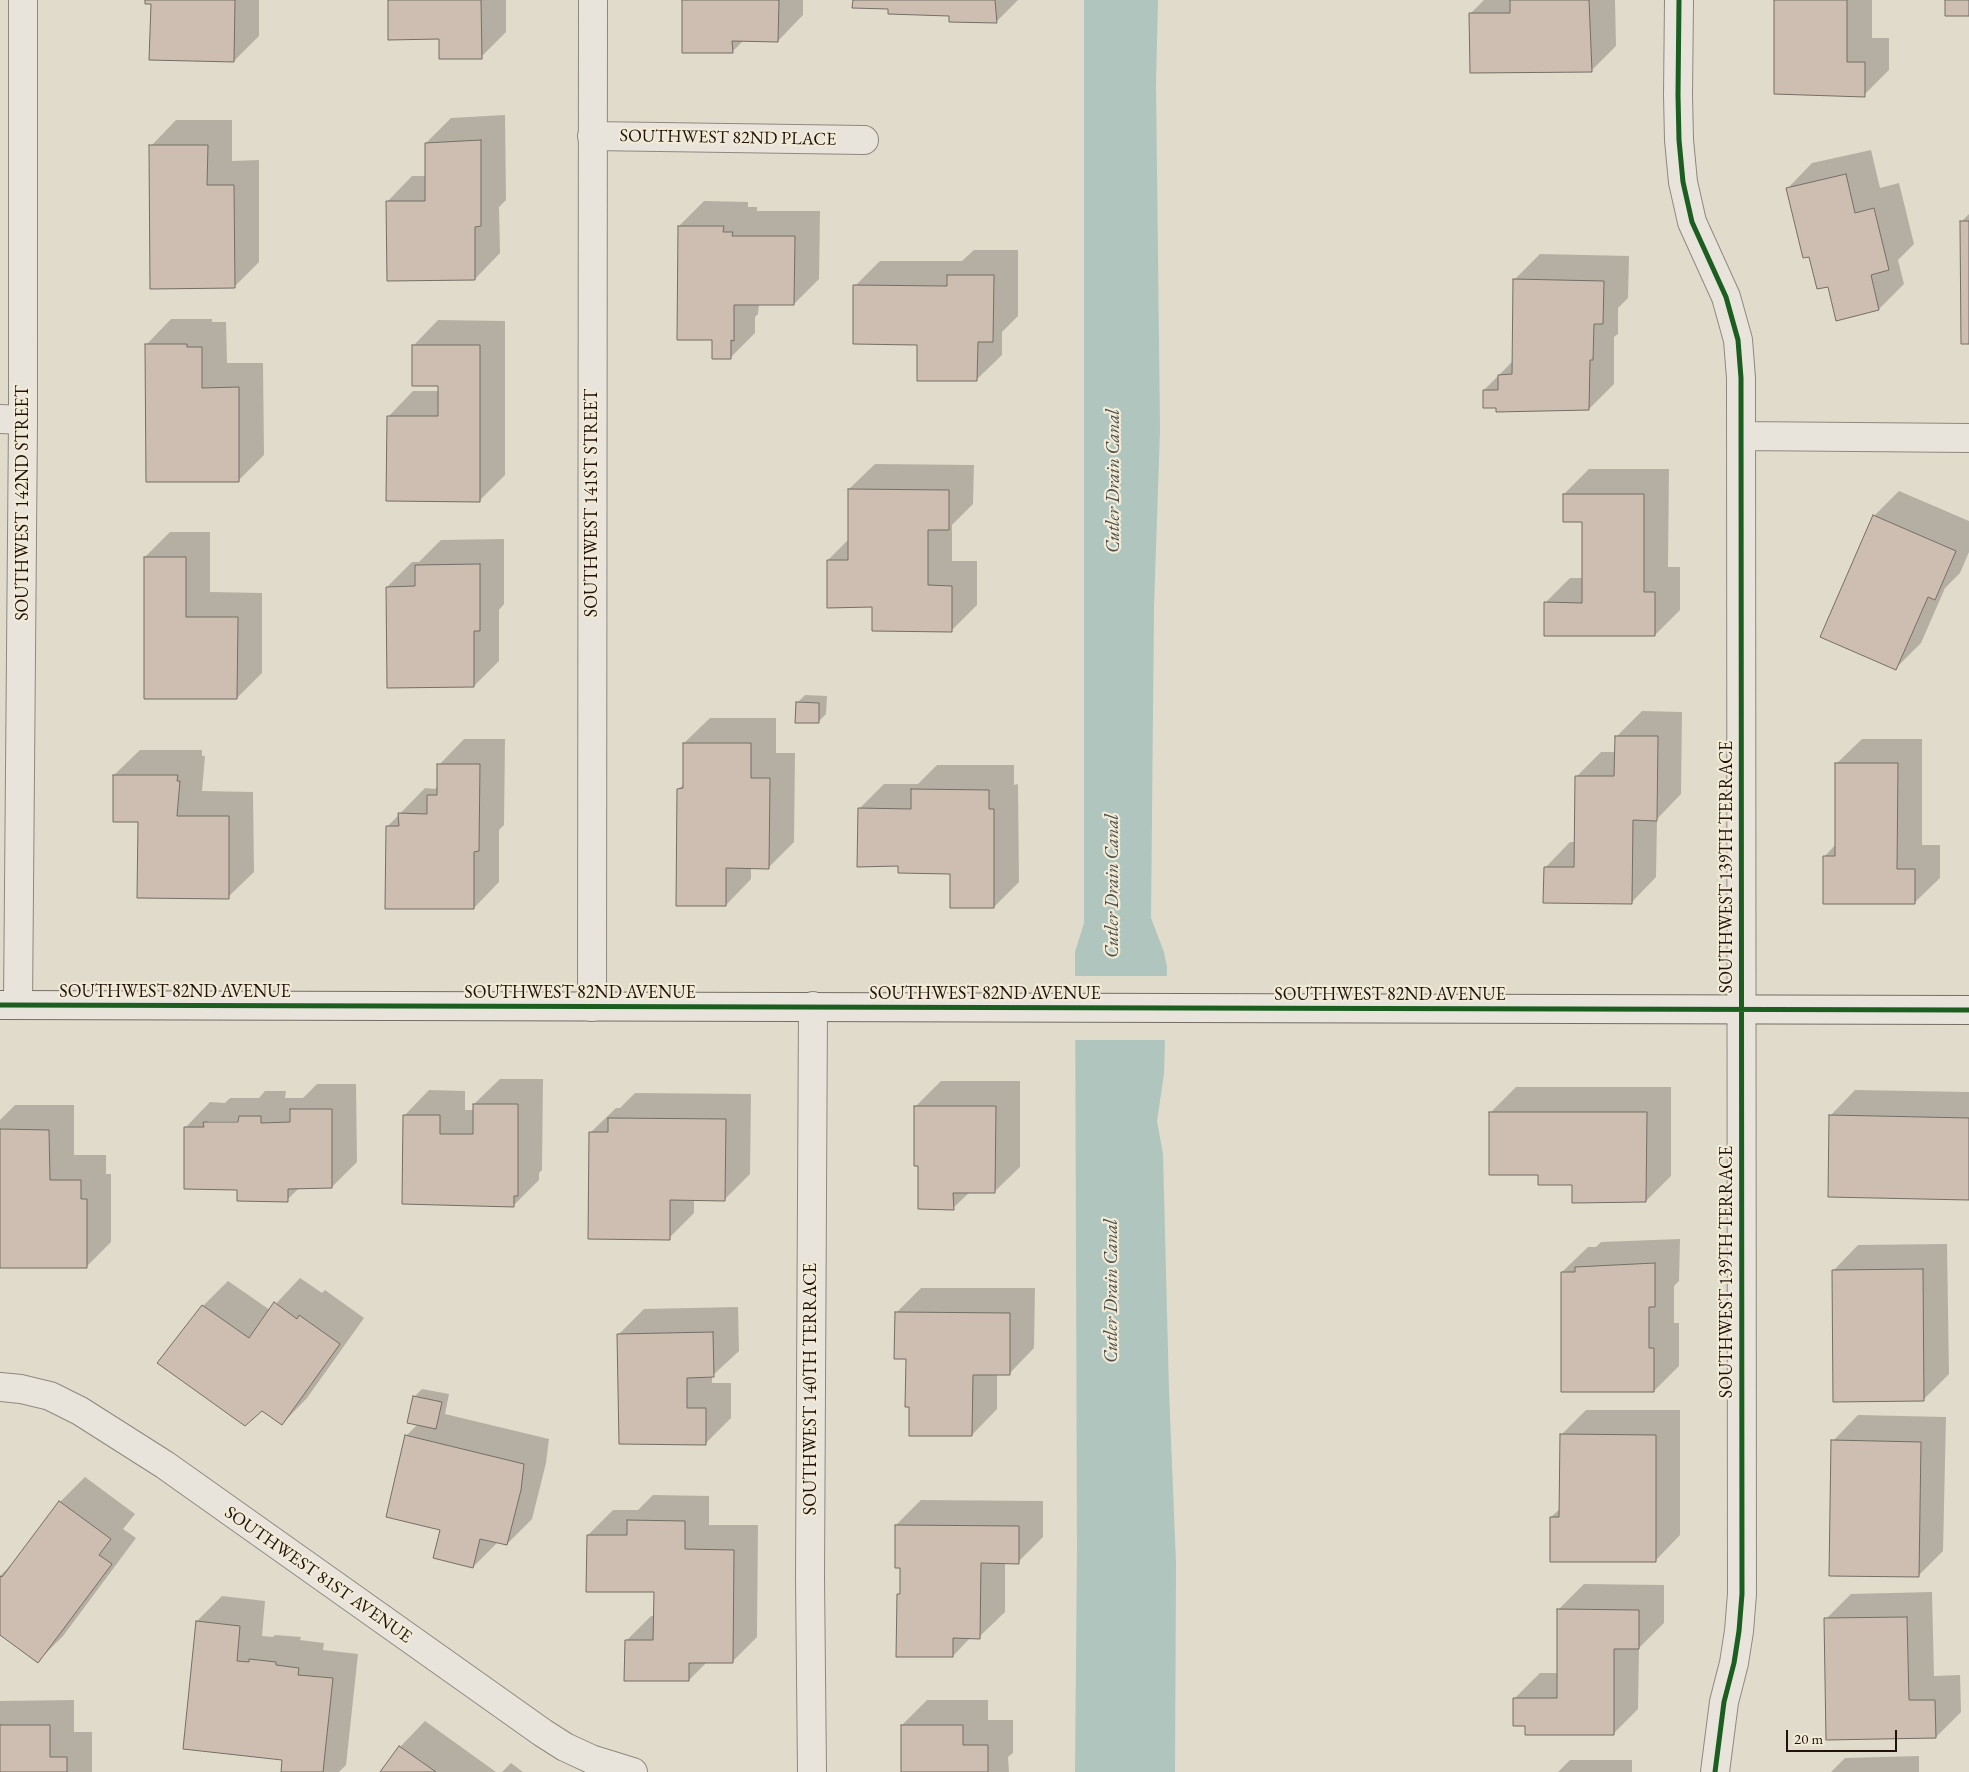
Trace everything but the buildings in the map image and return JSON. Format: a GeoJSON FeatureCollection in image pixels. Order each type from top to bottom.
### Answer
{"type":"FeatureCollection","features":[{"type":"Feature","properties":{"kind":"street","name":"SOUTHWEST 142ND STREET"},"geometry":{"type":"LineString","coordinates":[[9,1005],[12,420],[23,0]]}},
{"type":"Feature","properties":{"kind":"street","name":"SOUTHWEST 141ST STREET"},"geometry":{"type":"LineString","coordinates":[[592,1007],[593,0]]}},
{"type":"Feature","properties":{"kind":"street","name":"SOUTHWEST 139TH TERRACE"},"geometry":{"type":"LineString","coordinates":[[1679,0],[1678,104],[1683,182],[1692,222],[1726,297],[1738,340],[1742,378],[1740,1010],[1742,1594],[1739,1631],[1734,1663],[1724,1702],[1716,1772]]}},
{"type":"Feature","properties":{"kind":"street","name":"SOUTHWEST 82ND PLACE"},"geometry":{"type":"LineString","coordinates":[[592,136],[864,140]]}},
{"type":"Feature","properties":{"kind":"street"},"geometry":{"type":"LineString","coordinates":[[1742,436],[1969,438]]}},
{"type":"Feature","properties":{"kind":"street","name":"SOUTHWEST 82ND AVENUE"},"geometry":{"type":"LineString","coordinates":[[9,1005],[1969,1010]]}},
{"type":"Feature","properties":{"kind":"street","name":"SOUTHWEST 140TH TERRACE"},"geometry":{"type":"LineString","coordinates":[[812,1772],[810,1557],[813,1006]]}},
{"type":"Feature","properties":{"kind":"street","name":"SOUTHWEST 81ST AVENUE"},"geometry":{"type":"LineString","coordinates":[[0,1387],[21,1389],[50,1396],[80,1411],[165,1465],[543,1733],[591,1759],[633,1772]]}},
{"type":"Feature","properties":{"kind":"water","name":"Cutler Drain Canal"},"geometry":{"type":"Polygon","coordinates":[[[1084,0],[1158,0],[1156,84],[1160,430],[1154,607],[1151,918],[1164,952],[1167,967],[1164,1074],[1157,1121],[1163,1154],[1169,1391],[1176,1563],[1175,1772],[1075,1772],[1077,1549],[1075,952],[1084,923],[1084,0]]]}},
{"type":"Feature","properties":{"kind":"pier"},"geometry":{"type":"Polygon","coordinates":[[[1073,976],[1169,976],[1167,1040],[1073,1040],[1073,976]]]}},
{"type":"Feature","properties":{"kind":"cycle path"},"geometry":{"type":"LineString","coordinates":[[1679,0],[1678,95],[1679,140],[1683,182],[1692,222],[1726,297],[1738,340],[1741,378],[1742,1594],[1739,1631],[1734,1663],[1724,1702],[1715,1772]]}},
{"type":"Feature","properties":{"kind":"cycle path"},"geometry":{"type":"LineString","coordinates":[[0,1005],[1969,1010]]}}]}
